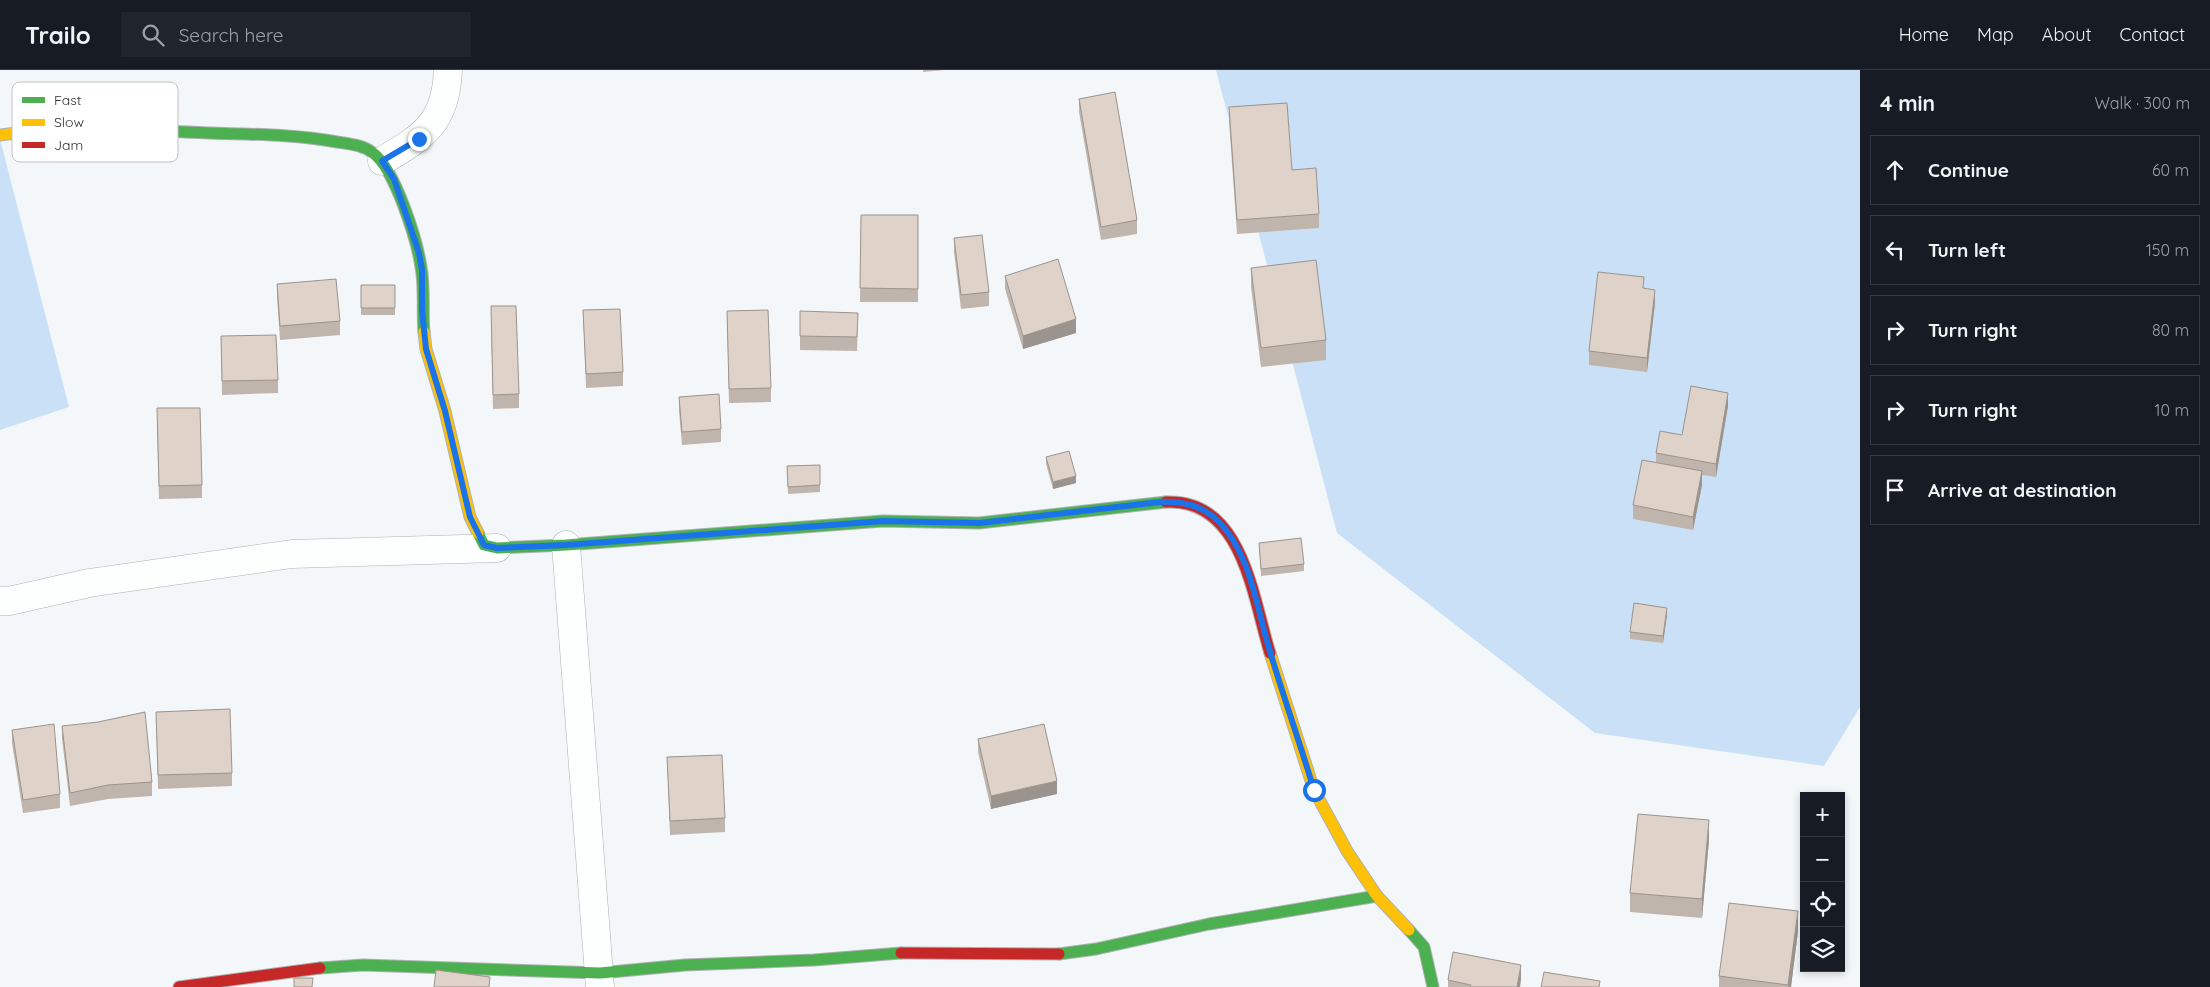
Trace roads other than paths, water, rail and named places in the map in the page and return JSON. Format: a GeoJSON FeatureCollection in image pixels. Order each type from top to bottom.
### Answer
{"type":"FeatureCollection","features":[{"type":"Feature","properties":{"kind":"street"},"geometry":{"type":"LineString","coordinates":[[382,161],[419,139],[440,115],[448,70]]}},
{"type":"Feature","properties":{"kind":"street"},"geometry":{"type":"LineString","coordinates":[[178,132],[245,132],[317,138],[364,147],[382,161],[394,179],[419,253],[422,270],[422,317],[426,349],[447,420],[470,517],[484,545],[497,548]]}},
{"type":"Feature","properties":{"kind":"street"},"geometry":{"type":"LineString","coordinates":[[0,600],[9,601],[89,583],[292,554],[566,545],[883,521],[980,523],[1179,501],[1196,506],[1218,520],[1236,544],[1245,565],[1269,649],[1314,790],[1347,851],[1377,896],[1424,947],[1433,987]]}},
{"type":"Feature","properties":{"kind":"street"},"geometry":{"type":"LineString","coordinates":[[566,545],[600,980]]}},
{"type":"Feature","properties":{"kind":"street"},"geometry":{"type":"LineString","coordinates":[[179,987],[298,969],[363,965],[559,974],[600,980],[685,965],[814,960],[909,952],[1056,955],[1096,949],[1209,924],[1377,896]]}}]}
